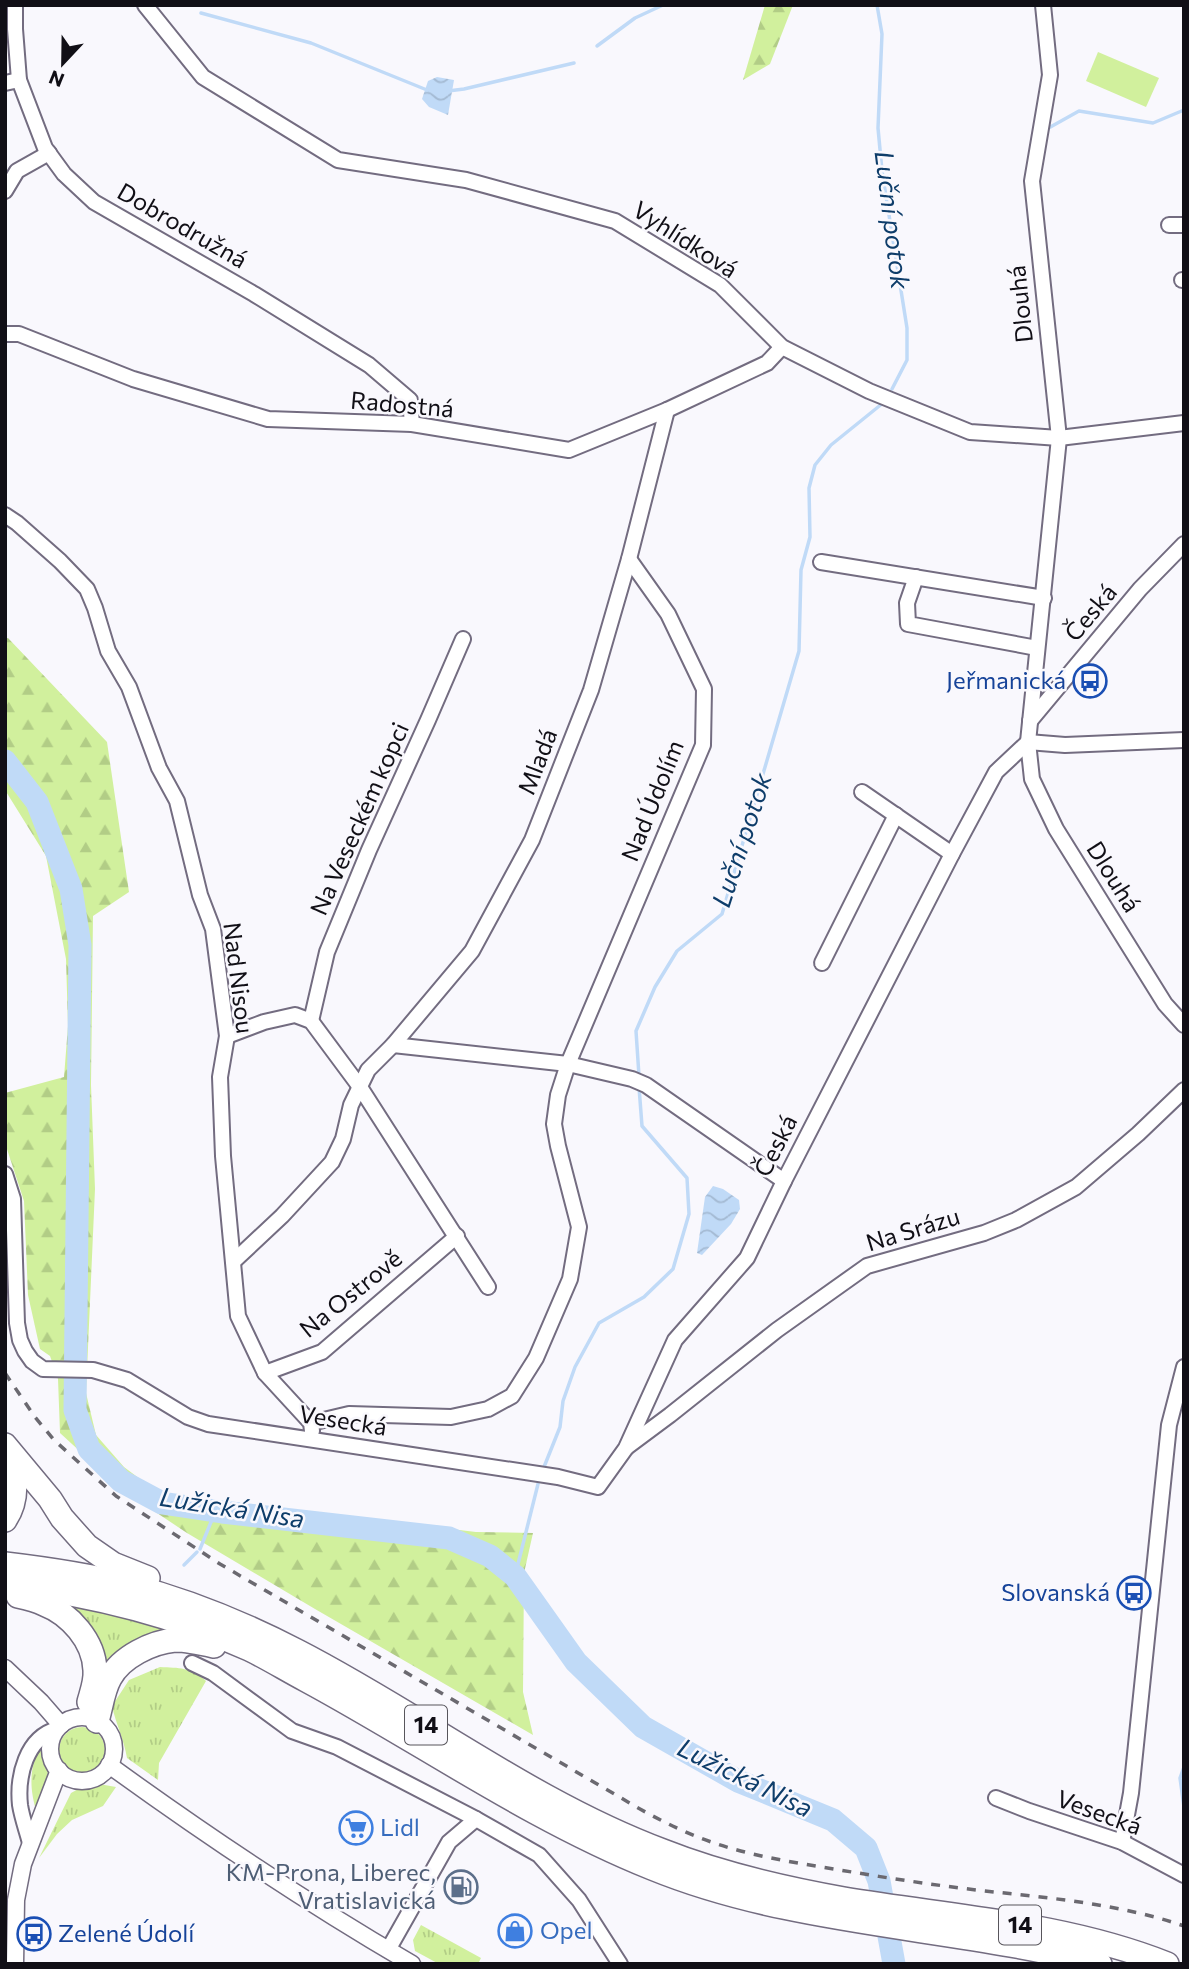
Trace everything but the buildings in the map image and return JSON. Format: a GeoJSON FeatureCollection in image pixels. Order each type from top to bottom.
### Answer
{"type":"FeatureCollection","features":[{"type":"Feature","properties":{"kind":"highway"},"geometry":{"type":"LineString","coordinates":[[5,1447],[15,1476],[15,1497],[5,1520]]}},
{"type":"Feature","properties":{"kind":"highway"},"geometry":{"type":"LineString","coordinates":[[5,1447],[87,1546],[113,1564],[183,1591],[254,1624],[275,1641]]}},
{"type":"Feature","properties":{"kind":"highway","name":"14"},"geometry":{"type":"LineString","coordinates":[[5,1564],[80,1575],[164,1595],[216,1614],[330,1669],[519,1780],[617,1832],[714,1869],[780,1887],[843,1899],[1067,1933],[1167,1964]]}},
{"type":"Feature","properties":{"kind":"highway","name":"14"},"geometry":{"type":"LineString","coordinates":[[5,1584],[85,1595],[161,1616],[249,1650],[363,1711],[510,1798],[606,1849],[654,1870],[775,1906],[1061,1954],[1100,1964]]}},
{"type":"Feature","properties":{"kind":"highway"},"geometry":{"type":"LineString","coordinates":[[5,1591],[45,1604],[67,1616],[80,1631],[91,1650],[95,1668],[91,1719]]}},
{"type":"Feature","properties":{"kind":"highway"},"geometry":{"type":"LineString","coordinates":[[91,1719],[109,1679],[120,1665],[155,1645],[175,1640],[200,1642],[225,1650],[363,1711]]}},
{"type":"Feature","properties":{"kind":"street","name":"Dobrodružná"},"geometry":{"type":"LineString","coordinates":[[15,5],[12,82],[49,153],[64,174],[94,202],[244,288],[369,365],[410,400],[412,424]]}},
{"type":"Feature","properties":{"kind":"street","name":"Vyhlídková"},"geometry":{"type":"LineString","coordinates":[[145,5],[203,77],[338,160],[466,180],[615,221],[720,285],[782,347],[869,391],[970,432],[1059,438],[1184,423]]}},
{"type":"Feature","properties":{"kind":"street","name":"Dlouhá"},"geometry":{"type":"LineString","coordinates":[[1030,721],[1059,438],[1032,181],[1050,75],[1043,5]]}},
{"type":"Feature","properties":{"kind":"street"},"geometry":{"type":"LineString","coordinates":[[5,191],[18,171],[49,153]]}},
{"type":"Feature","properties":{"kind":"street","name":"Radostná"},"geometry":{"type":"LineString","coordinates":[[5,334],[19,334],[133,379],[268,419],[412,424],[569,450],[667,410],[766,362],[782,347]]}},
{"type":"Feature","properties":{"kind":"street","name":"Mladá"},"geometry":{"type":"LineString","coordinates":[[360,1087],[368,1070],[393,1045],[472,951],[532,840],[591,690],[667,410]]}},
{"type":"Feature","properties":{"kind":"street","name":"Nad Nisou"},"geometry":{"type":"LineString","coordinates":[[5,515],[60,561],[87,589],[96,608],[108,651],[129,687],[159,768],[177,801],[200,895],[213,929],[227,1037],[220,1077],[223,1156],[238,1317],[265,1373],[311,1423]]}},
{"type":"Feature","properties":{"kind":"street","name":"Česká"},"geometry":{"type":"LineString","coordinates":[[1030,721],[1140,589],[1184,544]]}},
{"type":"Feature","properties":{"kind":"street","name":"Nad Údolím"},"geometry":{"type":"LineString","coordinates":[[311,1423],[349,1414],[451,1417],[488,1409],[512,1396],[536,1358],[570,1279],[579,1227],[554,1124],[558,1095],[568,1064],[703,745],[704,689],[668,614],[629,558]]}},
{"type":"Feature","properties":{"kind":"street"},"geometry":{"type":"LineString","coordinates":[[821,562],[1044,598]]}},
{"type":"Feature","properties":{"kind":"street"},"geometry":{"type":"LineString","coordinates":[[916,577],[907,603],[908,624],[1037,648]]}},
{"type":"Feature","properties":{"kind":"street","name":"Na Veseckém kopci"},"geometry":{"type":"LineString","coordinates":[[310,1021],[327,952],[369,850],[463,639]]}},
{"type":"Feature","properties":{"kind":"street"},"geometry":{"type":"LineString","coordinates":[[1030,721],[1028,743],[1065,745],[1184,740]]}},
{"type":"Feature","properties":{"kind":"street","name":"Dlouhá"},"geometry":{"type":"LineString","coordinates":[[1028,743],[1032,779],[1056,829],[1166,1004],[1184,1025]]}},
{"type":"Feature","properties":{"kind":"street","name":"Česká"},"geometry":{"type":"LineString","coordinates":[[626,1448],[675,1340],[747,1258],[784,1181],[996,772],[1028,743]]}},
{"type":"Feature","properties":{"kind":"street"},"geometry":{"type":"LineString","coordinates":[[862,792],[952,854]]}},
{"type":"Feature","properties":{"kind":"street"},"geometry":{"type":"LineString","coordinates":[[822,963],[895,816]]}},
{"type":"Feature","properties":{"kind":"street"},"geometry":{"type":"LineString","coordinates":[[227,1037],[264,1022],[295,1015],[310,1021],[360,1087],[488,1287]]}},
{"type":"Feature","properties":{"kind":"street"},"geometry":{"type":"LineString","coordinates":[[393,1045],[568,1064],[632,1079],[646,1085],[784,1181]]}},
{"type":"Feature","properties":{"kind":"street"},"geometry":{"type":"LineString","coordinates":[[234,1261],[282,1216],[332,1162],[343,1139],[351,1105],[360,1087]]}},
{"type":"Feature","properties":{"kind":"street","name":"Na Srázu"},"geometry":{"type":"LineString","coordinates":[[626,1448],[777,1330],[867,1266],[984,1233],[1016,1220],[1076,1187],[1184,1090]]}},
{"type":"Feature","properties":{"kind":"street","name":"Vesecká"},"geometry":{"type":"LineString","coordinates":[[5,1174],[13,1199],[16,1303],[20,1339],[33,1361],[47,1369],[93,1370],[127,1380],[188,1418],[208,1424],[558,1477],[598,1488],[626,1448]]}},
{"type":"Feature","properties":{"kind":"street","name":"Na Ostrově"},"geometry":{"type":"LineString","coordinates":[[265,1373],[322,1352],[457,1236]]}},
{"type":"Feature","properties":{"kind":"street"},"geometry":{"type":"LineString","coordinates":[[1122,1842],[1133,1780],[1169,1425],[1184,1367]]}},
{"type":"Feature","properties":{"kind":"street"},"geometry":{"type":"LineString","coordinates":[[311,1423],[313,1439]]}},
{"type":"Feature","properties":{"kind":"street"},"geometry":{"type":"LineString","coordinates":[[192,1663],[212,1673],[292,1731],[337,1747],[539,1855],[579,1900],[620,1964]]}},
{"type":"Feature","properties":{"kind":"street"},"geometry":{"type":"LineString","coordinates":[[5,1668],[41,1702],[59,1727]]}},
{"type":"Feature","properties":{"kind":"street"},"geometry":{"type":"LineString","coordinates":[[15,1964],[16,1900],[27,1831],[20,1805],[24,1763],[33,1745],[46,1732],[69,1720],[91,1719],[106,1727],[113,1744],[113,1753],[109,1765],[96,1777],[85,1780],[66,1775],[52,1760],[50,1750],[59,1727]]}},
{"type":"Feature","properties":{"kind":"street"},"geometry":{"type":"LineString","coordinates":[[109,1765],[287,1888],[412,1964]]}},
{"type":"Feature","properties":{"kind":"street"},"geometry":{"type":"LineString","coordinates":[[27,1831],[66,1775]]}},
{"type":"Feature","properties":{"kind":"street"},"geometry":{"type":"LineString","coordinates":[[15,1935],[29,1865],[66,1789],[66,1775]]}},
{"type":"Feature","properties":{"kind":"street","name":"Vesecká"},"geometry":{"type":"LineString","coordinates":[[996,1798],[1122,1842],[1184,1875]]}},
{"type":"Feature","properties":{"kind":"street"},"geometry":{"type":"LineString","coordinates":[[388,1950],[449,1842],[476,1819]]}},
{"type":"Feature","properties":{"kind":"green space"},"geometry":{"type":"Polygon","coordinates":[[[765,5],[793,5],[770,64],[743,80],[765,5]]]}},
{"type":"Feature","properties":{"kind":"green space"},"geometry":{"type":"Polygon","coordinates":[[[1098,52],[1159,78],[1146,107],[1086,81],[1098,52]]]}},
{"type":"Feature","properties":{"kind":"green space"},"geometry":{"type":"Polygon","coordinates":[[[8,638],[107,742],[129,892],[93,916],[91,1085],[95,1189],[86,1393],[96,1435],[124,1467],[160,1494],[476,1532],[533,1533],[524,1573],[523,1692],[533,1735],[187,1533],[121,1489],[60,1433],[58,1379],[50,1356],[40,1349],[28,1295],[24,1201],[5,1143],[5,1093],[64,1077],[68,1026],[66,959],[46,856],[5,790],[5,639],[8,638]]]}},
{"type":"Feature","properties":{"kind":"green space"},"geometry":{"type":"Polygon","coordinates":[[[66,1605],[168,1631],[132,1642],[118,1652],[104,1668],[66,1605]]]}},
{"type":"Feature","properties":{"kind":"green space"},"geometry":{"type":"Polygon","coordinates":[[[160,1667],[190,1671],[206,1681],[159,1763],[158,1780],[127,1758],[112,1706],[129,1680],[160,1667]]]}},
{"type":"Feature","properties":{"kind":"green space"},"geometry":{"type":"Polygon","coordinates":[[[82,1727],[99,1733],[105,1750],[99,1767],[82,1773],[65,1767],[59,1750],[65,1733],[82,1727]]]}},
{"type":"Feature","properties":{"kind":"green space"},"geometry":{"type":"Polygon","coordinates":[[[41,1743],[42,1758],[48,1769],[47,1787],[37,1814],[32,1778],[41,1743]]]}},
{"type":"Feature","properties":{"kind":"green space"},"geometry":{"type":"Polygon","coordinates":[[[99,1784],[116,1787],[103,1806],[72,1820],[57,1834],[39,1858],[71,1793],[82,1787],[99,1784]]]}},
{"type":"Feature","properties":{"kind":"green space"},"geometry":{"type":"Polygon","coordinates":[[[421,1925],[481,1958],[478,1964],[439,1964],[415,1951],[413,1940],[421,1925]]]}},
{"type":"Feature","properties":{"kind":"water"},"geometry":{"type":"Polygon","coordinates":[[[437,77],[454,80],[448,115],[429,107],[422,99],[428,81],[437,77]]]}},
{"type":"Feature","properties":{"kind":"water"},"geometry":{"type":"Polygon","coordinates":[[[713,1186],[739,1200],[740,1209],[731,1224],[702,1255],[697,1253],[705,1197],[713,1186]]]}},
{"type":"Feature","properties":{"kind":"waterway"},"geometry":{"type":"LineString","coordinates":[[597,46],[635,18],[663,5]]}},
{"type":"Feature","properties":{"kind":"waterway","name":"Luční potok"},"geometry":{"type":"LineString","coordinates":[[877,5],[882,34],[878,128],[882,171],[907,328],[907,360],[892,389]]}},
{"type":"Feature","properties":{"kind":"waterway"},"geometry":{"type":"LineString","coordinates":[[201,13],[311,43],[427,90]]}},
{"type":"Feature","properties":{"kind":"waterway"},"geometry":{"type":"LineString","coordinates":[[448,91],[574,63]]}},
{"type":"Feature","properties":{"kind":"waterway"},"geometry":{"type":"LineString","coordinates":[[1045,130],[1079,111],[1153,123],[1184,110]]}},
{"type":"Feature","properties":{"kind":"waterway","name":"Luční potok"},"geometry":{"type":"LineString","coordinates":[[639,1076],[636,1031],[655,987],[677,951],[722,914],[799,651],[801,570],[810,537],[809,488],[815,465],[831,445],[883,403]]}},
{"type":"Feature","properties":{"kind":"waterway","name":"Lužická Nisa"},"geometry":{"type":"LineString","coordinates":[[5,761],[37,802],[71,889],[80,945],[75,1410],[89,1449],[121,1481],[162,1503],[449,1538],[490,1556],[515,1576],[576,1662],[643,1727],[738,1781],[833,1820],[866,1848],[879,1881],[894,1964]]}},
{"type":"Feature","properties":{"kind":"waterway","name":"Luční potok"},"geometry":{"type":"LineString","coordinates":[[542,1472],[560,1427],[563,1401],[575,1367],[599,1323],[644,1297],[673,1269],[689,1214],[687,1178],[642,1126],[639,1087]]}},
{"type":"Feature","properties":{"kind":"waterway","name":"Luční potok"},"geometry":{"type":"LineString","coordinates":[[515,1576],[538,1484]]}},
{"type":"Feature","properties":{"kind":"waterway"},"geometry":{"type":"LineString","coordinates":[[200,1549],[211,1522],[222,1512]]}},
{"type":"Feature","properties":{"kind":"waterway"},"geometry":{"type":"LineString","coordinates":[[184,1565],[197,1552]]}},
{"type":"Feature","properties":{"kind":"waterway"},"geometry":{"type":"LineString","coordinates":[[1184,1767],[1180,1778],[1184,1807]]}},
{"type":"Feature","properties":{"kind":"railway"},"geometry":{"type":"LineString","coordinates":[[5,1373],[54,1440],[116,1496],[220,1564],[640,1809],[678,1828],[734,1849],[787,1861],[921,1883],[1085,1903],[1135,1912],[1184,1926]]}},
{"type":"Feature","properties":{"kind":"place","name":"Jeřmanická"},"geometry":{"type":"Point","coordinates":[1090,681]}},
{"type":"Feature","properties":{"kind":"place","name":"Slovanská"},"geometry":{"type":"Point","coordinates":[1134,1593]}},
{"type":"Feature","properties":{"kind":"place","name":"Lidl"},"geometry":{"type":"Point","coordinates":[356,1828]}},
{"type":"Feature","properties":{"kind":"place","name":"KM-Prona, Liberec, Vratislavická"},"geometry":{"type":"Point","coordinates":[461,1887]}},
{"type":"Feature","properties":{"kind":"place","name":"Opel"},"geometry":{"type":"Point","coordinates":[515,1931]}},
{"type":"Feature","properties":{"kind":"place","name":"Zelené Údolí"},"geometry":{"type":"Point","coordinates":[34,1934]}}]}
